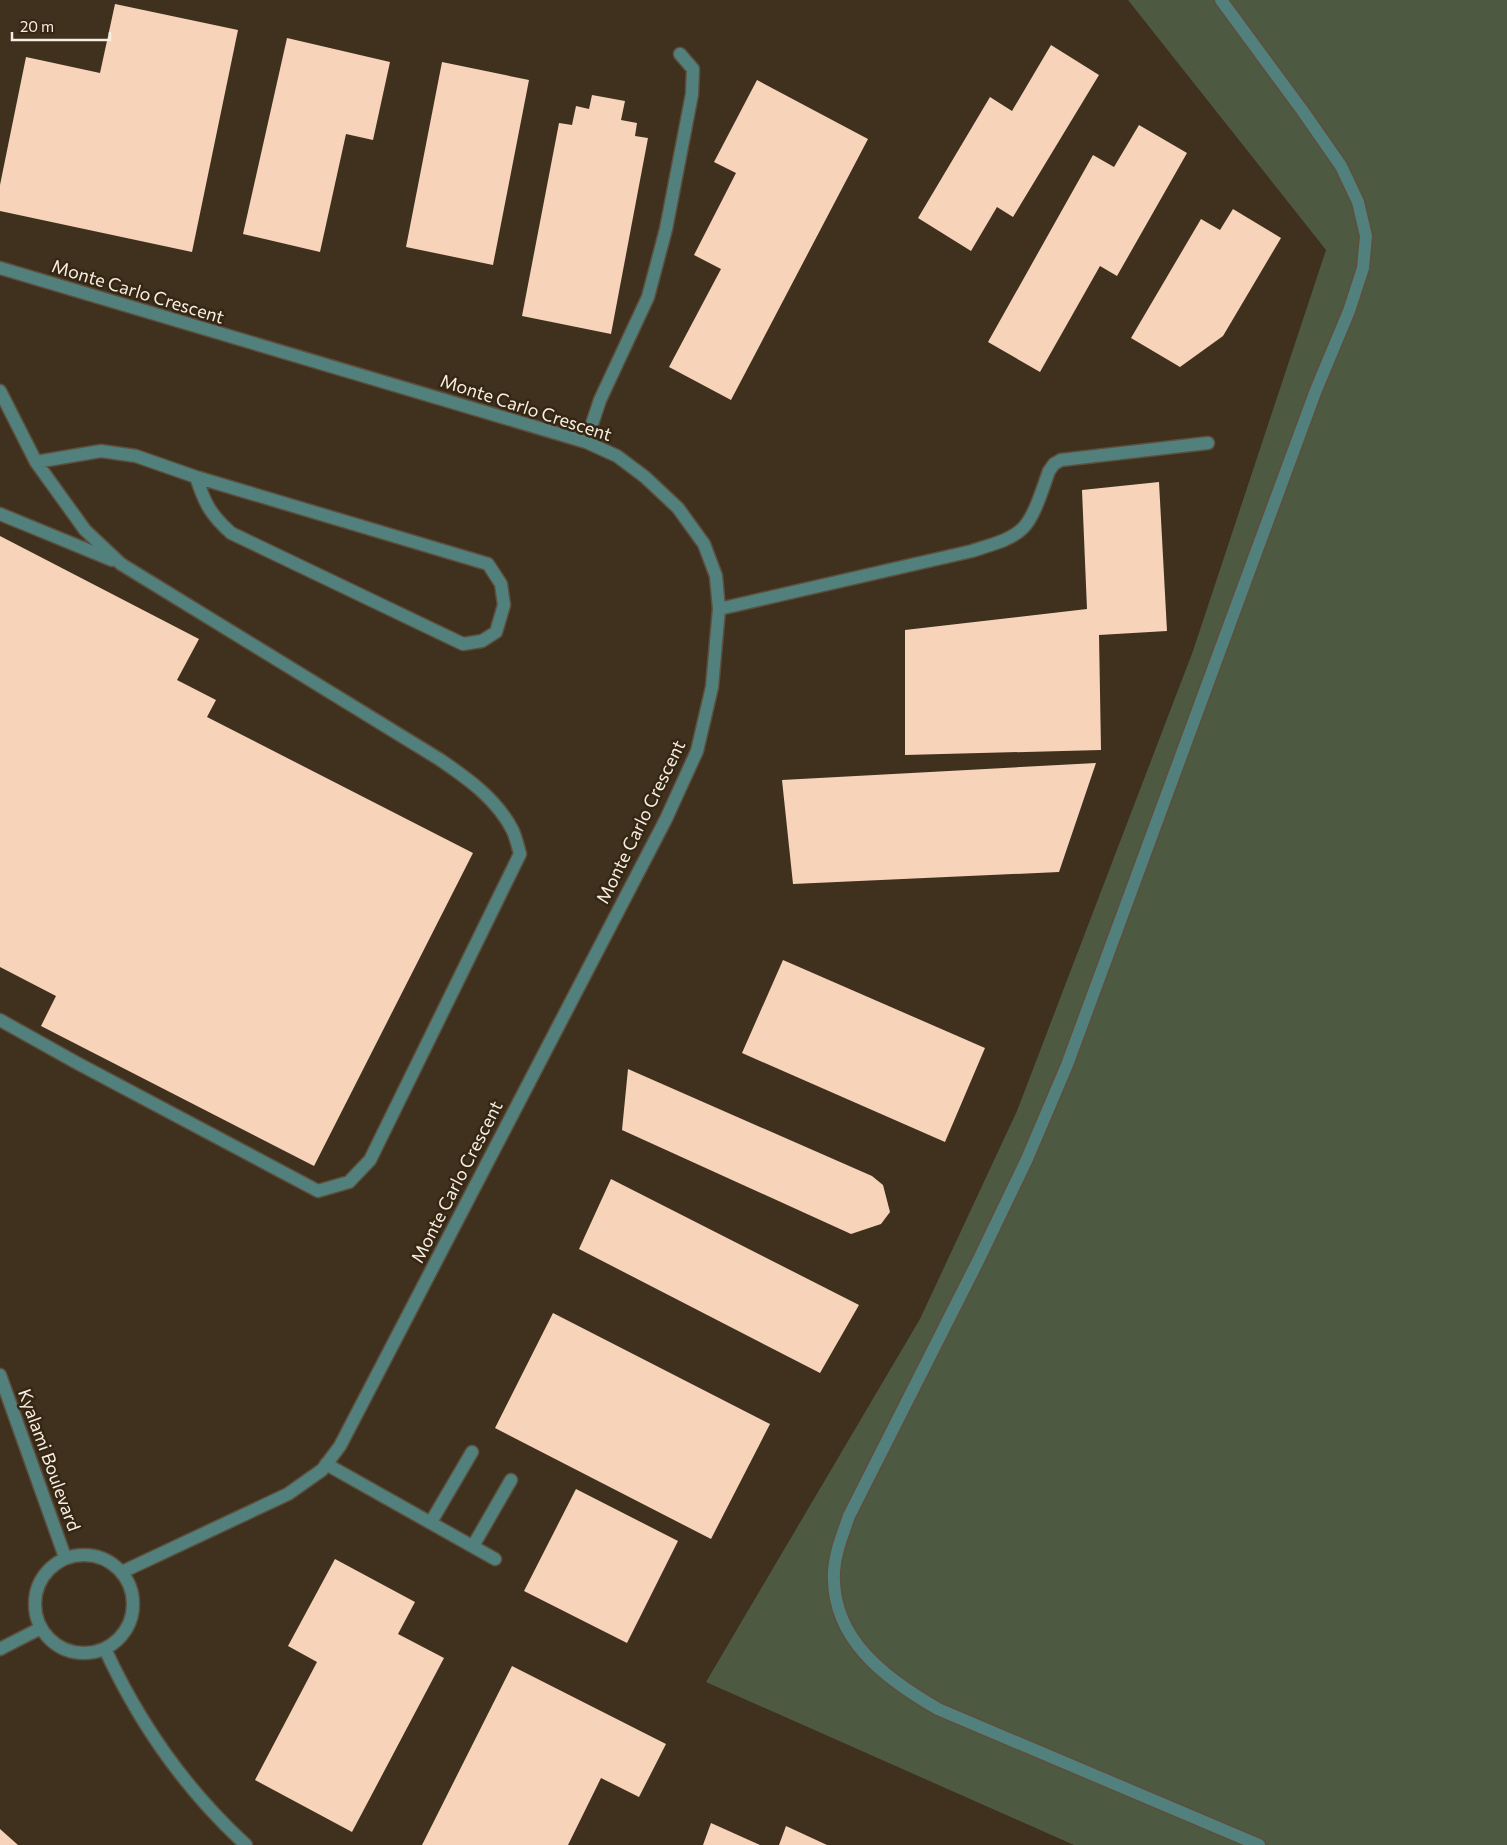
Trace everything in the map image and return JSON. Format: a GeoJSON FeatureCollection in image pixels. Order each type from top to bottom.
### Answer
{"type":"FeatureCollection","features":[{"type":"Feature","properties":{"kind":"street"},"geometry":{"type":"LineString","coordinates":[[1221,0],[1341,166],[1358,202],[1366,236],[1363,268],[1349,311],[1316,390],[1067,1065],[1027,1159],[991,1234],[849,1516],[838,1547],[834,1572],[836,1592],[842,1615],[854,1641],[878,1668],[905,1689],[938,1709],[1259,1845]]}},
{"type":"Feature","properties":{"kind":"street"},"geometry":{"type":"LineString","coordinates":[[586,442],[600,400],[648,297],[666,229],[692,94],[693,70],[680,54]]}},
{"type":"Feature","properties":{"kind":"street","name":"Monte Carlo Crescent"},"geometry":{"type":"LineString","coordinates":[[0,268],[586,442],[617,456],[645,477],[678,508],[704,544],[716,576],[719,609],[712,687],[697,751],[666,819],[340,1446],[322,1470],[288,1494],[122,1572]]}},
{"type":"Feature","properties":{"kind":"street"},"geometry":{"type":"LineString","coordinates":[[0,391],[36,462],[84,530],[121,564]]}},
{"type":"Feature","properties":{"kind":"street"},"geometry":{"type":"LineString","coordinates":[[719,609],[972,551],[1011,536],[1023,528],[1029,519],[1049,471],[1060,460],[1208,443]]}},
{"type":"Feature","properties":{"kind":"street"},"geometry":{"type":"LineString","coordinates":[[36,462],[101,451],[136,456],[196,476],[488,564],[501,584],[504,605],[496,632],[482,641],[463,644],[232,534],[214,518],[204,501],[196,476]]}},
{"type":"Feature","properties":{"kind":"street"},"geometry":{"type":"LineString","coordinates":[[0,514],[121,564],[439,759],[471,781],[495,804],[513,832],[520,854],[370,1160],[348,1182],[318,1191],[0,1020]]}},
{"type":"Feature","properties":{"kind":"street","name":"Kyalami Boulevard"},"geometry":{"type":"LineString","coordinates":[[0,1375],[65,1557]]}},
{"type":"Feature","properties":{"kind":"street"},"geometry":{"type":"LineString","coordinates":[[431,1522],[472,1452]]}},
{"type":"Feature","properties":{"kind":"street"},"geometry":{"type":"LineString","coordinates":[[326,1464],[495,1559]]}},
{"type":"Feature","properties":{"kind":"street"},"geometry":{"type":"LineString","coordinates":[[473,1546],[511,1480]]}},
{"type":"Feature","properties":{"kind":"street"},"geometry":{"type":"LineString","coordinates":[[80,1554],[96,1556],[110,1561],[122,1572],[130,1584],[133,1614],[127,1628],[118,1640],[105,1649],[88,1653],[69,1651],[57,1646],[48,1638],[35,1615],[34,1601],[37,1587],[43,1575],[53,1564],[65,1557],[80,1554]]}},
{"type":"Feature","properties":{"kind":"street"},"geometry":{"type":"LineString","coordinates":[[0,1649],[41,1628]]}},
{"type":"Feature","properties":{"kind":"street"},"geometry":{"type":"LineString","coordinates":[[105,1649],[134,1704],[169,1758],[221,1822],[246,1845]]}},
{"type":"Feature","properties":{"kind":"green space"},"geometry":{"type":"Polygon","coordinates":[[[1128,0],[1507,0],[1507,1845],[1074,1845],[706,1682],[920,1319],[1017,1111],[1193,651],[1326,250],[1128,0]]]}},
{"type":"Feature","properties":{"kind":"building"},"geometry":{"type":"Polygon","coordinates":[[[115,4],[238,30],[192,252],[0,211],[0,185],[26,57],[100,73],[115,4]]]}},
{"type":"Feature","properties":{"kind":"building"},"geometry":{"type":"Polygon","coordinates":[[[287,38],[390,62],[373,140],[346,134],[320,252],[243,234],[287,38]]]}},
{"type":"Feature","properties":{"kind":"building"},"geometry":{"type":"Polygon","coordinates":[[[1051,45],[1099,75],[1013,217],[997,207],[971,251],[918,218],[990,97],[1012,111],[1051,45]]]}},
{"type":"Feature","properties":{"kind":"building"},"geometry":{"type":"Polygon","coordinates":[[[442,62],[529,80],[493,265],[406,247],[442,62]]]}},
{"type":"Feature","properties":{"kind":"building"},"geometry":{"type":"Polygon","coordinates":[[[757,80],[868,139],[731,400],[669,367],[721,269],[694,255],[736,173],[714,162],[757,80]]]}},
{"type":"Feature","properties":{"kind":"building"},"geometry":{"type":"Polygon","coordinates":[[[592,95],[625,101],[621,120],[637,123],[635,136],[648,138],[611,334],[522,316],[559,123],[572,125],[576,106],[589,109],[592,95]]]}},
{"type":"Feature","properties":{"kind":"building"},"geometry":{"type":"Polygon","coordinates":[[[1139,125],[1187,153],[1117,276],[1100,266],[1040,372],[988,342],[1093,155],[1114,167],[1139,125]]]}},
{"type":"Feature","properties":{"kind":"building"},"geometry":{"type":"Polygon","coordinates":[[[1233,209],[1281,238],[1223,336],[1180,367],[1131,338],[1201,219],[1220,230],[1233,209]]]}},
{"type":"Feature","properties":{"kind":"building"},"geometry":{"type":"Polygon","coordinates":[[[1159,482],[1167,631],[1099,635],[1101,750],[905,755],[905,630],[1087,609],[1082,490],[1159,482]]]}},
{"type":"Feature","properties":{"kind":"building"},"geometry":{"type":"Polygon","coordinates":[[[0,536],[199,639],[177,680],[216,700],[207,717],[473,853],[314,1166],[41,1026],[56,996],[0,967],[0,536]]]}},
{"type":"Feature","properties":{"kind":"building"},"geometry":{"type":"Polygon","coordinates":[[[1096,763],[1059,872],[793,884],[782,780],[1096,763]]]}},
{"type":"Feature","properties":{"kind":"building"},"geometry":{"type":"Polygon","coordinates":[[[783,960],[985,1048],[945,1142],[742,1053],[783,960]]]}},
{"type":"Feature","properties":{"kind":"building"},"geometry":{"type":"Polygon","coordinates":[[[628,1069],[872,1176],[883,1185],[890,1212],[881,1224],[851,1234],[622,1130],[628,1069]]]}},
{"type":"Feature","properties":{"kind":"building"},"geometry":{"type":"Polygon","coordinates":[[[611,1179],[859,1305],[820,1373],[579,1249],[611,1179]]]}},
{"type":"Feature","properties":{"kind":"building"},"geometry":{"type":"Polygon","coordinates":[[[553,1313],[770,1424],[711,1539],[495,1428],[553,1313]]]}},
{"type":"Feature","properties":{"kind":"building"},"geometry":{"type":"Polygon","coordinates":[[[576,1489],[678,1541],[627,1643],[524,1591],[576,1489]]]}},
{"type":"Feature","properties":{"kind":"building"},"geometry":{"type":"Polygon","coordinates":[[[335,1559],[415,1602],[398,1634],[444,1658],[352,1832],[255,1780],[317,1662],[288,1646],[335,1559]]]}},
{"type":"Feature","properties":{"kind":"building"},"geometry":{"type":"Polygon","coordinates":[[[512,1666],[666,1744],[639,1797],[601,1778],[568,1845],[422,1845],[512,1666]]]}},
{"type":"Feature","properties":{"kind":"building"},"geometry":{"type":"Polygon","coordinates":[[[711,1823],[760,1845],[703,1845],[711,1823]]]}},
{"type":"Feature","properties":{"kind":"building"},"geometry":{"type":"Polygon","coordinates":[[[786,1826],[827,1845],[779,1845],[786,1826]]]}},
{"type":"Feature","properties":{"kind":"building"},"geometry":{"type":"Polygon","coordinates":[[[0,1829],[18,1845],[0,1845],[0,1829]]]}}]}
